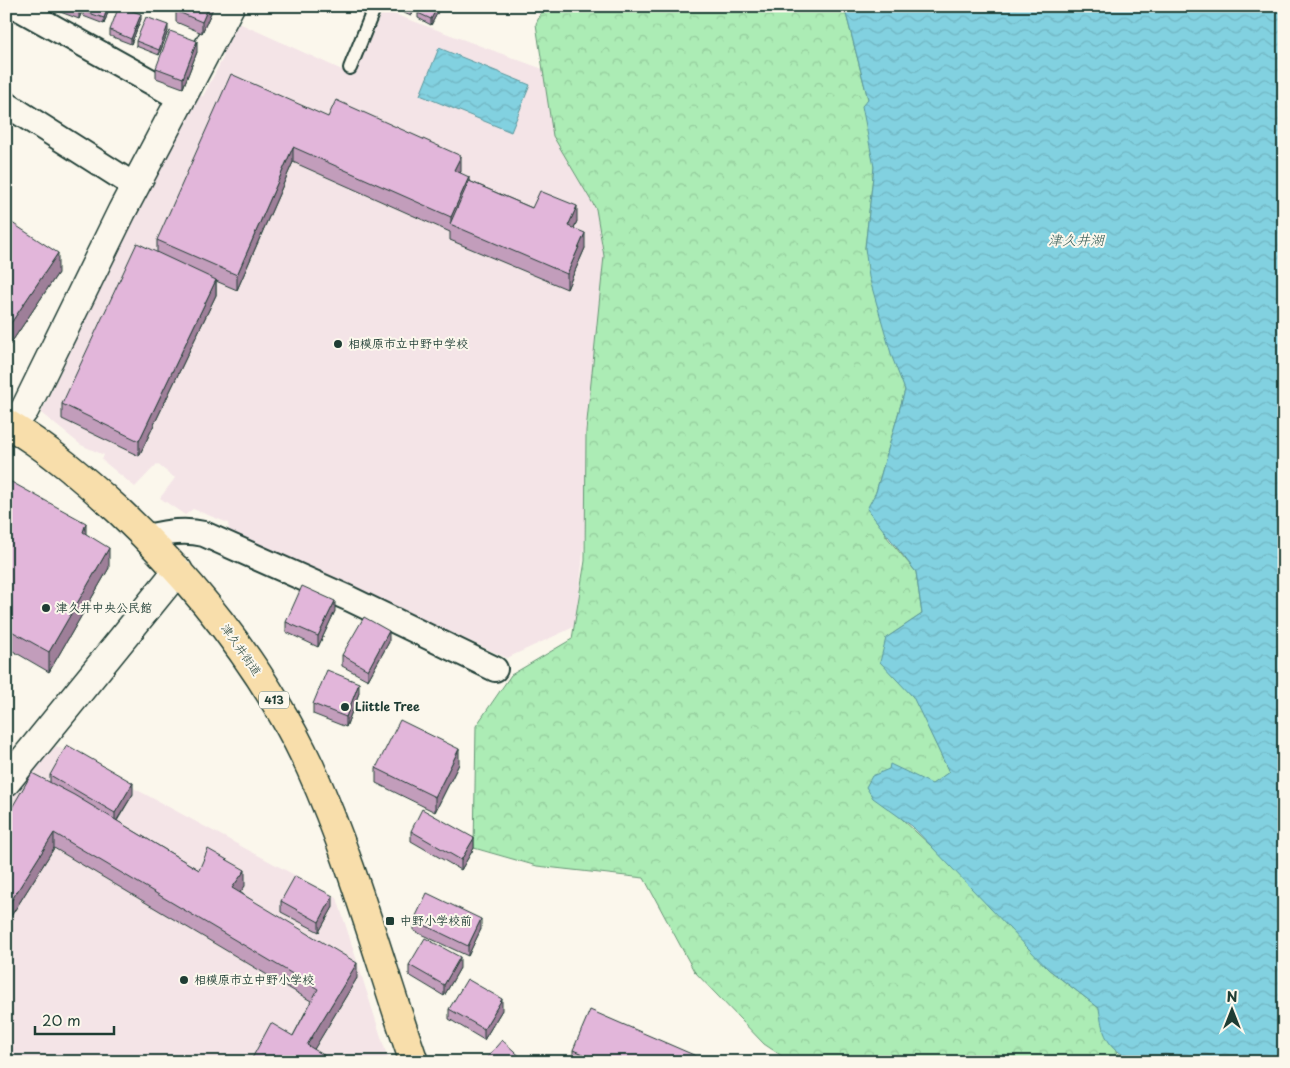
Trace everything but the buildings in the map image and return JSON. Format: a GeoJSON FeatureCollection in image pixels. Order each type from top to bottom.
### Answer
{"type":"FeatureCollection","features":[{"type":"Feature","properties":{"kind":"highway","name":"津久井街道"},"geometry":{"type":"LineString","coordinates":[[8,426],[55,455],[146,537],[204,599],[248,657],[274,699],[309,767],[338,839],[414,1062]]}},
{"type":"Feature","properties":{"kind":"street"},"geometry":{"type":"LineString","coordinates":[[15,6],[182,99]]}},
{"type":"Feature","properties":{"kind":"street"},"geometry":{"type":"LineString","coordinates":[[8,426],[25,409],[135,186],[230,6]]}},
{"type":"Feature","properties":{"kind":"street"},"geometry":{"type":"LineString","coordinates":[[6,104],[135,186]]}},
{"type":"Feature","properties":{"kind":"street"},"geometry":{"type":"LineString","coordinates":[[146,537],[170,532],[188,531],[204,534],[350,599],[495,669]]}},
{"type":"Feature","properties":{"kind":"street"},"geometry":{"type":"LineString","coordinates":[[6,782],[178,570]]}},
{"type":"Feature","properties":{"kind":"lane"},"geometry":{"type":"LineString","coordinates":[[350,68],[375,6]]}},
{"type":"Feature","properties":{"kind":"shaded area","name":"相模原市立中野中学校"},"geometry":{"type":"Polygon","coordinates":[[[383,10],[562,76],[626,224],[610,275],[576,626],[507,658],[229,531],[228,523],[193,509],[185,515],[160,498],[175,478],[157,464],[135,487],[102,460],[104,455],[81,445],[41,413],[125,234],[198,96],[203,96],[224,56],[221,51],[239,23],[353,75],[383,10]]]}},
{"type":"Feature","properties":{"kind":"shaded area","name":"相模原市立中野小学校"},"geometry":{"type":"Polygon","coordinates":[[[56,746],[337,898],[389,1062],[6,1062],[6,801],[56,746]]]}},
{"type":"Feature","properties":{"kind":"green space"},"geometry":{"type":"Polygon","coordinates":[[[544,6],[844,6],[868,99],[874,167],[865,248],[905,390],[876,492],[886,536],[916,572],[922,614],[886,638],[949,772],[933,784],[874,793],[1001,911],[1048,969],[1099,1008],[1117,1053],[1138,1062],[791,1062],[764,1044],[694,971],[644,878],[537,866],[474,848],[476,726],[511,675],[572,639],[585,561],[586,431],[604,256],[596,209],[553,136],[536,24],[544,6]]]}},
{"type":"Feature","properties":{"kind":"water","name":"津久井湖"},"geometry":{"type":"Polygon","coordinates":[[[844,6],[1284,6],[1284,1062],[1138,1062],[1120,1053],[1105,1036],[1099,1008],[1048,969],[912,826],[873,798],[866,787],[872,776],[889,769],[890,764],[932,784],[949,772],[913,697],[880,662],[886,638],[922,614],[916,572],[867,509],[876,492],[905,390],[892,357],[869,277],[865,248],[874,167],[862,106],[868,99],[844,6]]]}},
{"type":"Feature","properties":{"kind":"water"},"geometry":{"type":"Polygon","coordinates":[[[439,48],[530,85],[511,132],[420,95],[439,48]]]}},
{"type":"Feature","properties":{"kind":"place","name":"相模原市立中野中学校"},"geometry":{"type":"Point","coordinates":[338,344]}},
{"type":"Feature","properties":{"kind":"place","name":"津久井中央公民館"},"geometry":{"type":"Point","coordinates":[46,608]}},
{"type":"Feature","properties":{"kind":"place","name":"Liittle Tree"},"geometry":{"type":"Point","coordinates":[345,707]}},
{"type":"Feature","properties":{"kind":"place","name":"中野小学校前"},"geometry":{"type":"Point","coordinates":[390,921]}},
{"type":"Feature","properties":{"kind":"place","name":"相模原市立中野小学校"},"geometry":{"type":"Point","coordinates":[184,980]}}]}
